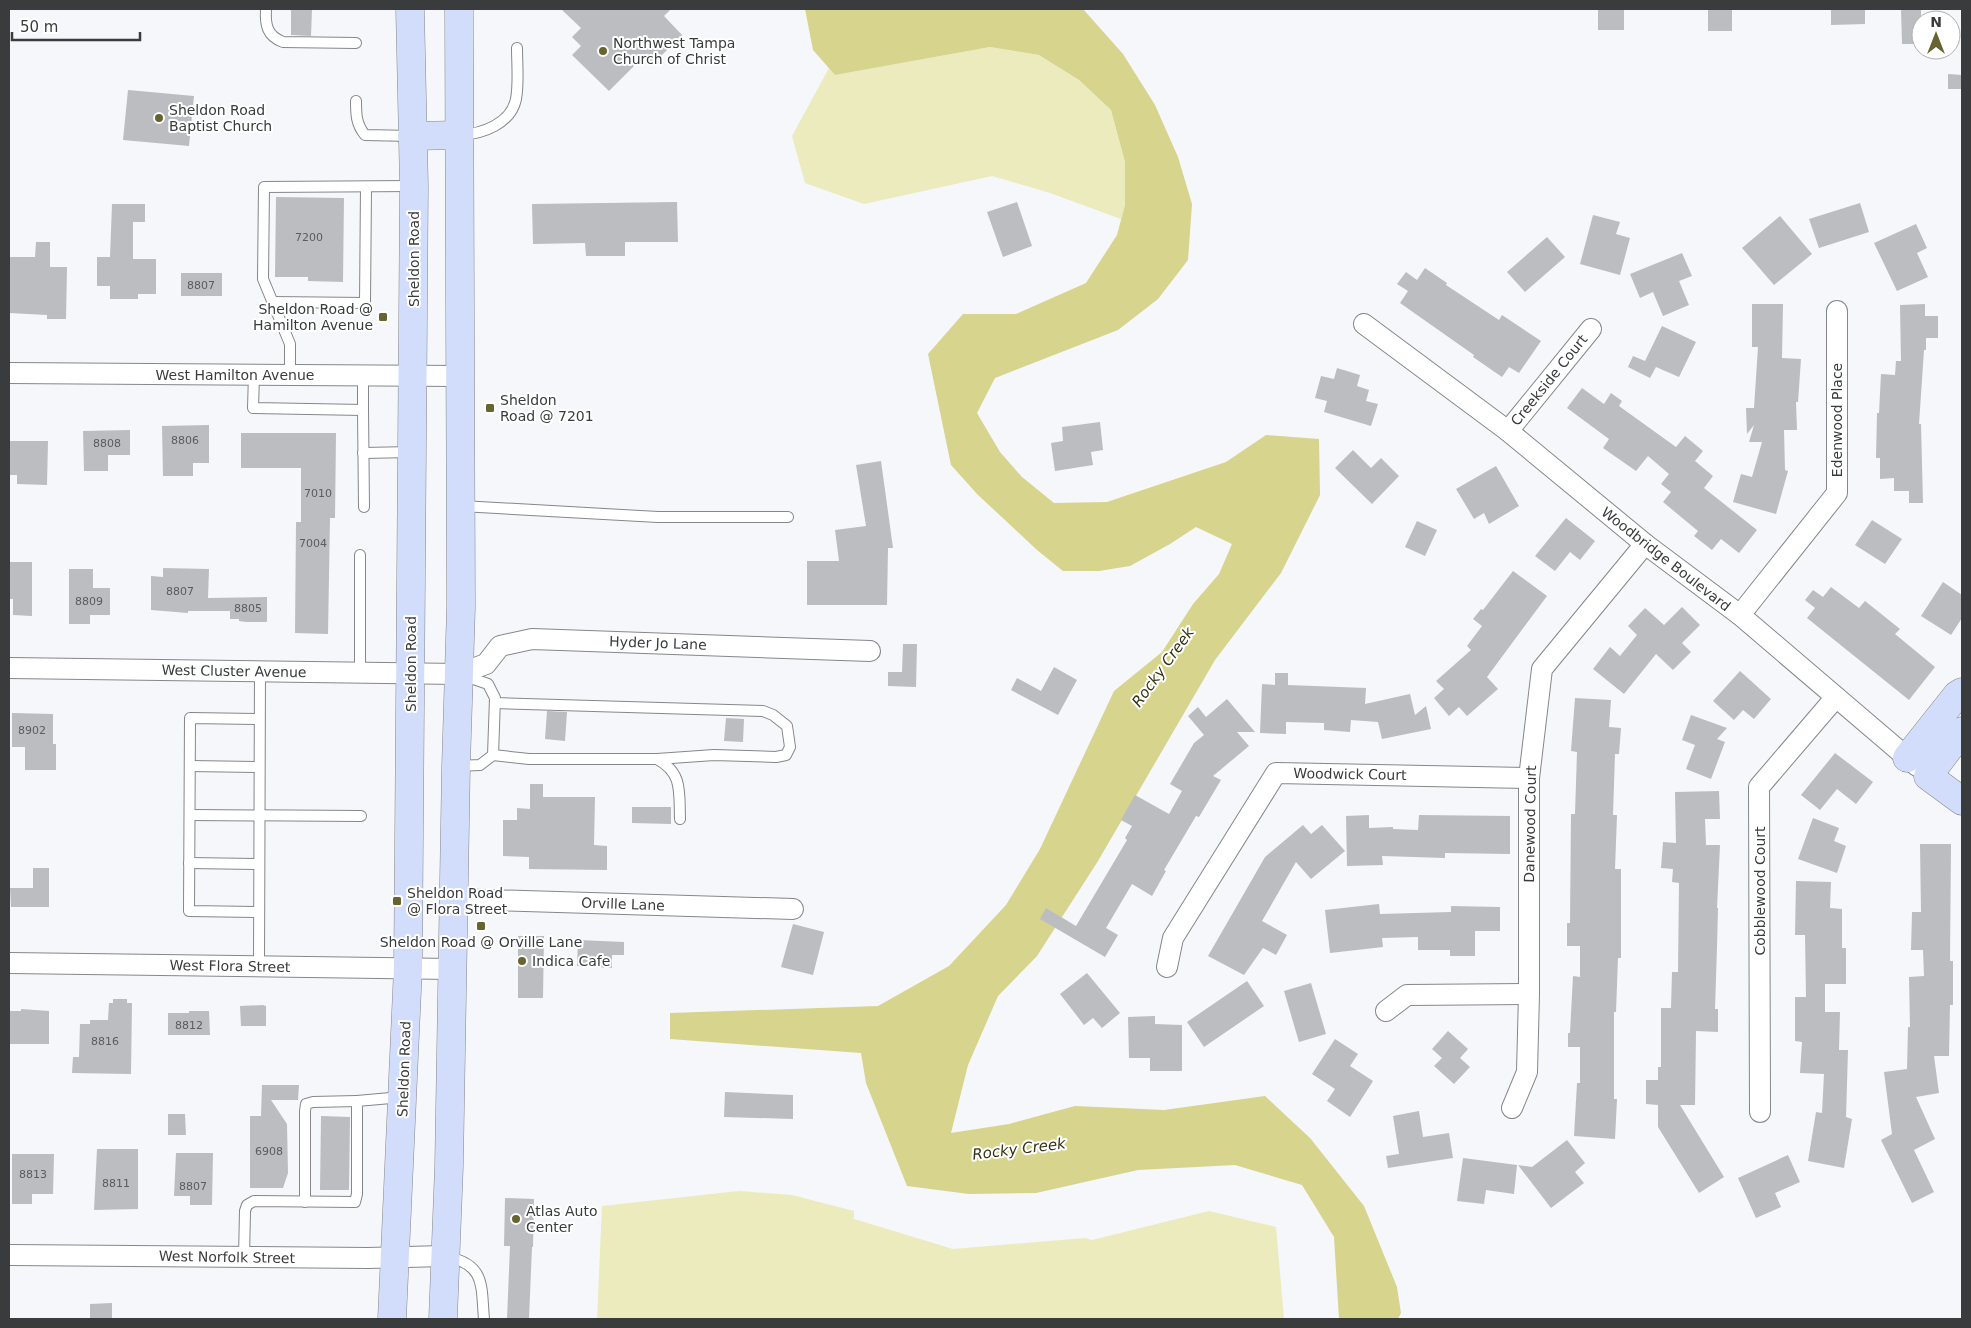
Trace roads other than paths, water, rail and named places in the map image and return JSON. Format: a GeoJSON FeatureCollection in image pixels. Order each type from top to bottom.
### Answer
{"type":"FeatureCollection","features":[{"type":"Feature","properties":{"kind":"main road","name":"Sheldon Road"},"geometry":{"type":"LineString","coordinates":[[392,1319],[393,1258],[403,1097],[408,968],[414,186],[410,9]]}},
{"type":"Feature","properties":{"kind":"main road"},"geometry":{"type":"LineString","coordinates":[[443,1319],[449,1156],[456,766],[461,607],[459,9]]}},
{"type":"Feature","properties":{"kind":"main road"},"geometry":{"type":"LineString","coordinates":[[412,136],[460,135]]}},
{"type":"Feature","properties":{"kind":"main road"},"geometry":{"type":"LineString","coordinates":[[1907,758],[1957,695],[1962,692]]}},
{"type":"Feature","properties":{"kind":"main road"},"geometry":{"type":"LineString","coordinates":[[1928,776],[1962,731]]}},
{"type":"Feature","properties":{"kind":"main road","name":"Woodbridge Boulevard"},"geometry":{"type":"LineString","coordinates":[[1928,776],[1962,802]]}},
{"type":"Feature","properties":{"kind":"street","name":"Edenwood Place"},"geometry":{"type":"LineString","coordinates":[[1740,615],[1837,493],[1837,311]]}},
{"type":"Feature","properties":{"kind":"street","name":"Woodbridge Boulevard"},"geometry":{"type":"LineString","coordinates":[[1364,324],[1508,431],[1645,544],[1740,615],[1928,776]]}},
{"type":"Feature","properties":{"kind":"street","name":"Creekside Court"},"geometry":{"type":"LineString","coordinates":[[1508,431],[1591,329]]}},
{"type":"Feature","properties":{"kind":"street","name":"West Hamilton Avenue"},"geometry":{"type":"LineString","coordinates":[[9,373],[461,376]]}},
{"type":"Feature","properties":{"kind":"street","name":"Danewood Court"},"geometry":{"type":"LineString","coordinates":[[1512,1108],[1527,1072],[1529,778],[1542,669],[1645,544]]}},
{"type":"Feature","properties":{"kind":"street","name":"Hyder Jo Lane"},"geometry":{"type":"LineString","coordinates":[[459,674],[486,664],[500,646],[532,639],[870,651]]}},
{"type":"Feature","properties":{"kind":"street","name":"West Cluster Avenue"},"geometry":{"type":"LineString","coordinates":[[9,668],[459,674]]}},
{"type":"Feature","properties":{"kind":"street","name":"Cobblewood Court"},"geometry":{"type":"LineString","coordinates":[[1760,1112],[1759,787],[1836,698]]}},
{"type":"Feature","properties":{"kind":"street","name":"Woodwick Court"},"geometry":{"type":"LineString","coordinates":[[1167,967],[1173,938],[1276,773],[1529,778]]}},
{"type":"Feature","properties":{"kind":"street","name":"Orville Lane"},"geometry":{"type":"LineString","coordinates":[[454,899],[793,909]]}},
{"type":"Feature","properties":{"kind":"street","name":"West Flora Street"},"geometry":{"type":"LineString","coordinates":[[9,963],[452,969]]}},
{"type":"Feature","properties":{"kind":"street"},"geometry":{"type":"LineString","coordinates":[[1386,1011],[1408,995],[1529,994]]}},
{"type":"Feature","properties":{"kind":"street","name":"West Norfolk Street"},"geometry":{"type":"LineString","coordinates":[[9,1255],[393,1258],[444,1256]]}},
{"type":"Feature","properties":{"kind":"lane"},"geometry":{"type":"LineString","coordinates":[[266,9],[268,30],[273,39],[278,41],[356,43]]}},
{"type":"Feature","properties":{"kind":"lane"},"geometry":{"type":"LineString","coordinates":[[460,135],[475,134],[490,128],[508,116],[516,100],[517,48]]}},
{"type":"Feature","properties":{"kind":"lane"},"geometry":{"type":"LineString","coordinates":[[356,100],[356,115],[359,127],[365,135],[412,136]]}},
{"type":"Feature","properties":{"kind":"lane"},"geometry":{"type":"LineString","coordinates":[[290,375],[290,344],[263,279],[264,187],[414,186]]}},
{"type":"Feature","properties":{"kind":"lane"},"geometry":{"type":"LineString","coordinates":[[272,302],[365,303],[366,187]]}},
{"type":"Feature","properties":{"kind":"lane"},"geometry":{"type":"LineString","coordinates":[[254,375],[253,408],[363,410]]}},
{"type":"Feature","properties":{"kind":"lane"},"geometry":{"type":"LineString","coordinates":[[363,376],[364,507]]}},
{"type":"Feature","properties":{"kind":"lane"},"geometry":{"type":"LineString","coordinates":[[363,453],[412,452]]}},
{"type":"Feature","properties":{"kind":"lane"},"geometry":{"type":"LineString","coordinates":[[460,506],[658,517],[788,517]]}},
{"type":"Feature","properties":{"kind":"lane"},"geometry":{"type":"LineString","coordinates":[[360,555],[360,673]]}},
{"type":"Feature","properties":{"kind":"lane"},"geometry":{"type":"LineString","coordinates":[[259,966],[260,671]]}},
{"type":"Feature","properties":{"kind":"lane"},"geometry":{"type":"LineString","coordinates":[[459,674],[488,684],[495,698],[493,755]]}},
{"type":"Feature","properties":{"kind":"lane"},"geometry":{"type":"LineString","coordinates":[[456,766],[480,765],[493,755],[529,759],[657,759],[714,755],[776,757],[786,755],[790,747],[787,726],[773,715],[763,711],[495,703]]}},
{"type":"Feature","properties":{"kind":"lane"},"geometry":{"type":"LineString","coordinates":[[259,719],[190,718],[189,863],[189,911],[259,912]]}},
{"type":"Feature","properties":{"kind":"lane"},"geometry":{"type":"LineString","coordinates":[[657,759],[669,766],[678,783],[680,819]]}},
{"type":"Feature","properties":{"kind":"lane"},"geometry":{"type":"LineString","coordinates":[[190,766],[259,767]]}},
{"type":"Feature","properties":{"kind":"lane"},"geometry":{"type":"LineString","coordinates":[[190,814],[361,816]]}},
{"type":"Feature","properties":{"kind":"lane"},"geometry":{"type":"LineString","coordinates":[[189,863],[259,864]]}},
{"type":"Feature","properties":{"kind":"lane"},"geometry":{"type":"LineString","coordinates":[[305,1202],[306,1104],[403,1097]]}},
{"type":"Feature","properties":{"kind":"lane"},"geometry":{"type":"LineString","coordinates":[[244,1257],[245,1211],[247,1205],[254,1201],[355,1202],[358,1187],[357,1101]]}},
{"type":"Feature","properties":{"kind":"lane"},"geometry":{"type":"LineString","coordinates":[[444,1256],[459,1259],[470,1264],[478,1272],[482,1289],[484,1319]]}},
{"type":"Feature","properties":{"kind":"water","name":"Rocky Creek"},"geometry":{"type":"Polygon","coordinates":[[[805,9],[1083,9],[1123,54],[1155,105],[1178,157],[1192,204],[1188,260],[1158,299],[1118,330],[995,378],[977,413],[1000,452],[1022,477],[1054,503],[1107,502],[1226,462],[1266,435],[1319,439],[1320,495],[1281,573],[1215,660],[1098,861],[1037,956],[998,996],[968,1065],[951,1133],[1009,1124],[1075,1106],[1164,1110],[1265,1096],[1310,1138],[1364,1206],[1397,1287],[1401,1313],[1398,1319],[1339,1319],[1334,1237],[1302,1185],[1235,1165],[1138,1170],[1036,1193],[969,1194],[907,1186],[866,1083],[861,1053],[670,1039],[670,1013],[878,1006],[949,966],[1006,905],[1040,849],[1114,691],[1162,652],[1193,604],[1219,574],[1232,544],[1196,527],[1130,566],[1099,571],[1063,571],[1037,550],[978,495],[951,465],[928,354],[963,314],[1016,314],[1086,283],[1117,235],[1125,205],[1125,162],[1111,110],[1079,80],[1039,55],[990,47],[835,75],[813,50],[805,9]]]}},
{"type":"Feature","properties":{"kind":"place","name":"Northwest Tampa Church of Christ"},"geometry":{"type":"Point","coordinates":[603,51]}},
{"type":"Feature","properties":{"kind":"place","name":"Sheldon Road Baptist Church"},"geometry":{"type":"Point","coordinates":[159,118]}},
{"type":"Feature","properties":{"kind":"place","name":"Sheldon Road @ Hamilton Avenue"},"geometry":{"type":"Point","coordinates":[383,317]}},
{"type":"Feature","properties":{"kind":"place","name":"Sheldon Road @ 7201"},"geometry":{"type":"Point","coordinates":[490,408]}},
{"type":"Feature","properties":{"kind":"place","name":"Sheldon Road @ Flora Street"},"geometry":{"type":"Point","coordinates":[397,901]}},
{"type":"Feature","properties":{"kind":"place","name":"Sheldon Road @ Orville Lane"},"geometry":{"type":"Point","coordinates":[481,926]}},
{"type":"Feature","properties":{"kind":"place","name":"Indica Cafe"},"geometry":{"type":"Point","coordinates":[522,961]}},
{"type":"Feature","properties":{"kind":"place","name":"Atlas Auto Center"},"geometry":{"type":"Point","coordinates":[516,1219]}}]}
